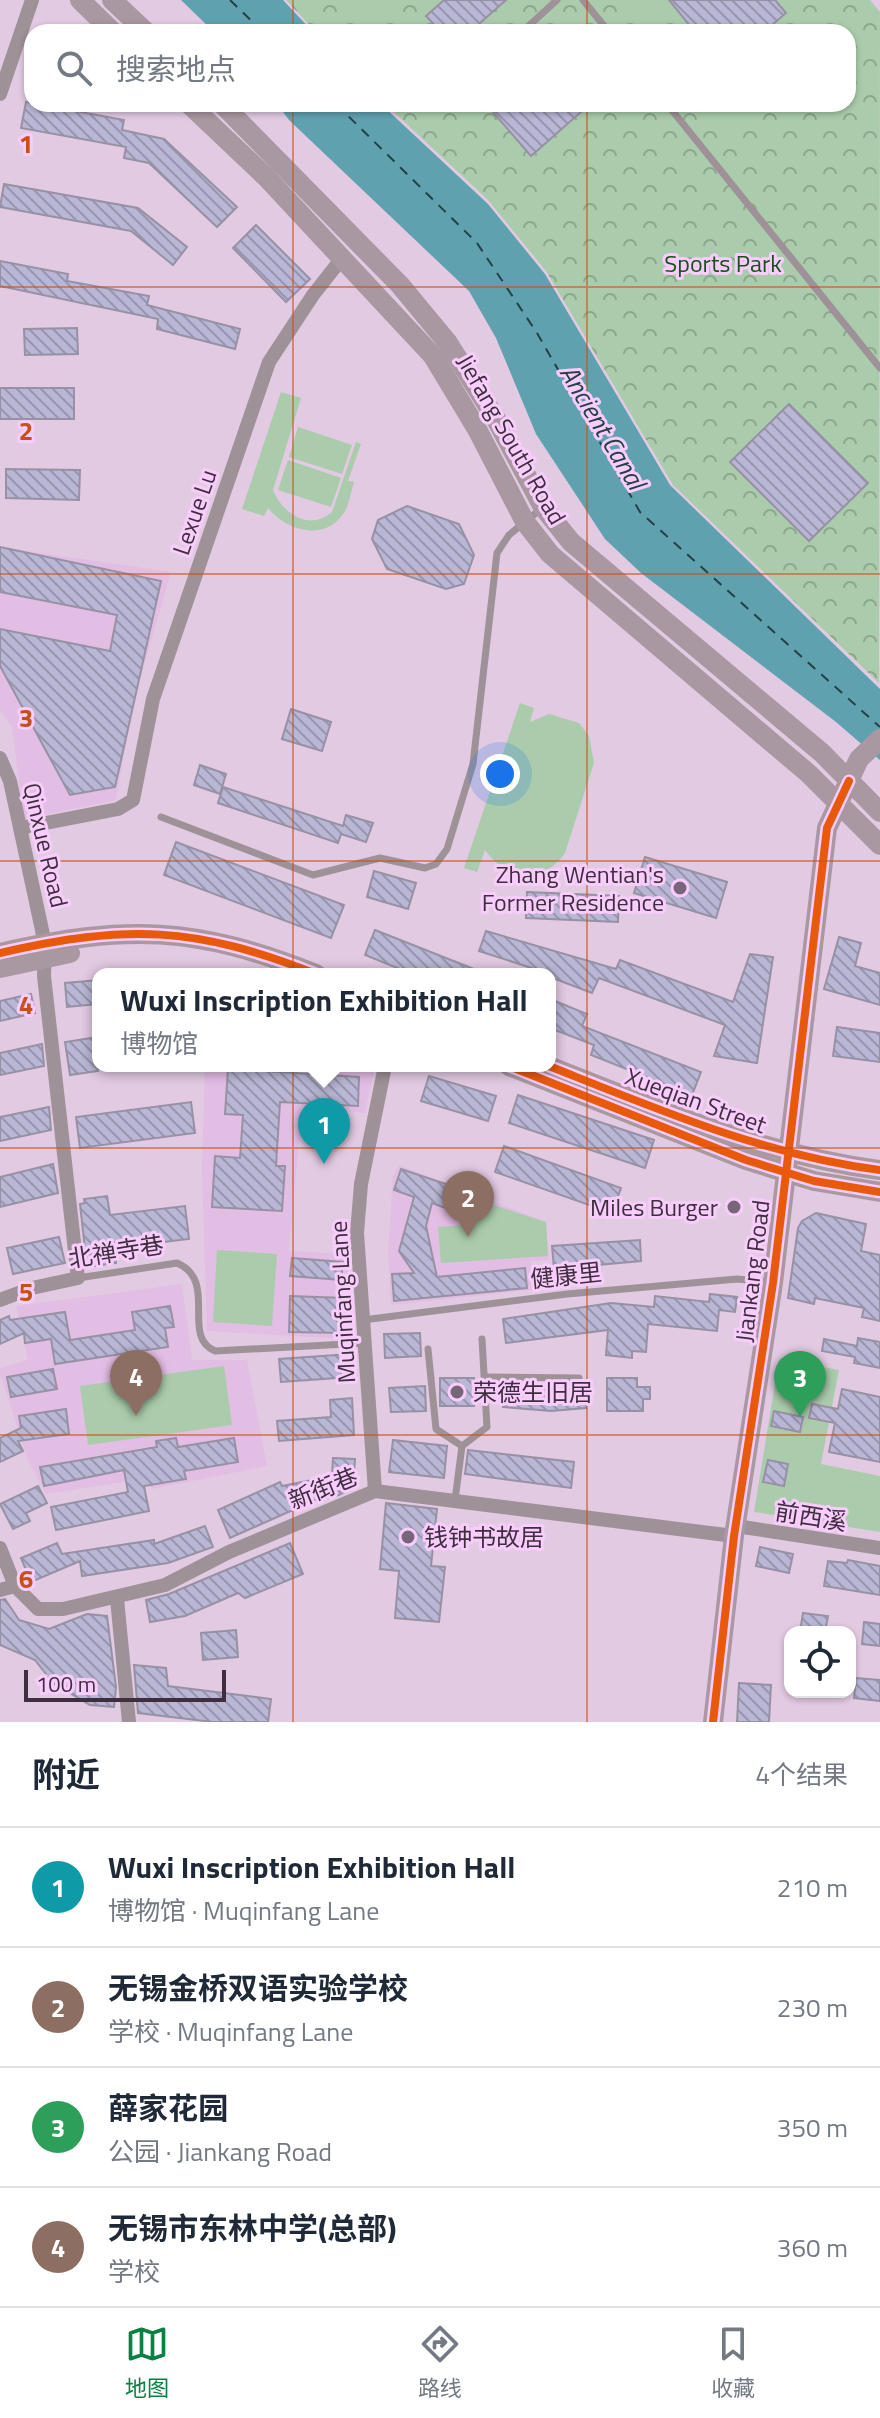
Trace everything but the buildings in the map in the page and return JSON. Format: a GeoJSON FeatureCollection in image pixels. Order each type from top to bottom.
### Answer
{"type":"FeatureCollection","features":[{"type":"Feature","properties":{"kind":"main road"},"geometry":{"type":"LineString","coordinates":[[80,0],[105,24]]}},
{"type":"Feature","properties":{"kind":"main road"},"geometry":{"type":"LineString","coordinates":[[112,0],[138,24]]}},
{"type":"Feature","properties":{"kind":"main road","name":"Jiefang South Road"},"geometry":{"type":"LineString","coordinates":[[197,112],[343,257],[433,356],[525,522],[550,554],[809,774],[880,845]]}},
{"type":"Feature","properties":{"kind":"main road","name":"Jiefang South Road"},"geometry":{"type":"LineString","coordinates":[[230,112],[400,285],[448,343],[496,419],[543,507],[571,542],[822,753],[880,812]]}},
{"type":"Feature","properties":{"kind":"main road","name":"Jiankang Road"},"geometry":{"type":"LineString","coordinates":[[713,1722],[735,1531],[773,1283],[827,828],[859,759],[880,739]]}},
{"type":"Feature","properties":{"kind":"main road"},"geometry":{"type":"LineString","coordinates":[[0,968],[45,951],[132,932],[224,942],[299,968]]}},
{"type":"Feature","properties":{"kind":"main road"},"geometry":{"type":"LineString","coordinates":[[0,953],[136,946],[218,954],[261,968]]}},
{"type":"Feature","properties":{"kind":"main road","name":"Xueqian Street"},"geometry":{"type":"LineString","coordinates":[[556,1069],[749,1143],[814,1181],[880,1192]]}},
{"type":"Feature","properties":{"kind":"main road","name":"Xueqian Street"},"geometry":{"type":"LineString","coordinates":[[524,1072],[662,1129],[786,1163],[816,1162],[880,1170]]}},
{"type":"Feature","properties":{"kind":"street"},"geometry":{"type":"LineString","coordinates":[[0,94],[32,0]]}},
{"type":"Feature","properties":{"kind":"street","name":"Lexue Lu"},"geometry":{"type":"LineString","coordinates":[[20,828],[118,809],[133,800],[153,699],[269,362],[304,307],[343,257]]}},
{"type":"Feature","properties":{"kind":"street","name":"Qinxue Road"},"geometry":{"type":"LineString","coordinates":[[0,758],[10,781],[45,951],[44,976],[78,1278]]}},
{"type":"Feature","properties":{"kind":"street","name":"Muqinfang Lane"},"geometry":{"type":"LineString","coordinates":[[375,1491],[357,1233],[361,1184],[384,1072]]}},
{"type":"Feature","properties":{"kind":"street","name":"北禅寺巷"},"geometry":{"type":"LineString","coordinates":[[0,1300],[32,1288],[78,1278]]}},
{"type":"Feature","properties":{"kind":"street","name":"新街巷"},"geometry":{"type":"LineString","coordinates":[[8,1588],[38,1609],[63,1609],[117,1599],[165,1585],[229,1552],[375,1491],[735,1531]]}},
{"type":"Feature","properties":{"kind":"street","name":"前西溪"},"geometry":{"type":"LineString","coordinates":[[735,1531],[880,1548]]}},
{"type":"Feature","properties":{"kind":"street"},"geometry":{"type":"LineString","coordinates":[[0,1548],[8,1588]]}},
{"type":"Feature","properties":{"kind":"street"},"geometry":{"type":"LineString","coordinates":[[117,1599],[129,1722]]}},
{"type":"Feature","properties":{"kind":"lane"},"geometry":{"type":"LineString","coordinates":[[531,24],[557,0]]}},
{"type":"Feature","properties":{"kind":"lane"},"geometry":{"type":"LineString","coordinates":[[583,0],[602,24]]}},
{"type":"Feature","properties":{"kind":"lane"},"geometry":{"type":"LineString","coordinates":[[673,112],[880,368]]}},
{"type":"Feature","properties":{"kind":"lane"},"geometry":{"type":"LineString","coordinates":[[161,817],[313,875],[380,858],[425,868],[436,864],[447,849],[473,764],[497,553],[509,535],[543,507]]}},
{"type":"Feature","properties":{"kind":"lane","name":"北禅寺巷"},"geometry":{"type":"LineString","coordinates":[[78,1278],[177,1263],[189,1268],[197,1278],[201,1338],[206,1347],[215,1351],[365,1343]]}},
{"type":"Feature","properties":{"kind":"lane","name":"健康里"},"geometry":{"type":"LineString","coordinates":[[363,1320],[567,1294],[737,1279],[773,1283]]}},
{"type":"Feature","properties":{"kind":"lane"},"geometry":{"type":"LineString","coordinates":[[455,1500],[462,1446],[487,1427],[482,1339]]}},
{"type":"Feature","properties":{"kind":"lane"},"geometry":{"type":"LineString","coordinates":[[428,1349],[436,1429],[462,1446]]}},
{"type":"Feature","properties":{"kind":"lane"},"geometry":{"type":"LineString","coordinates":[[486,1377],[579,1378]]}},
{"type":"Feature","properties":{"kind":"shaded area"},"geometry":{"type":"Polygon","coordinates":[[[0,547],[171,572],[132,707],[116,800],[24,819],[12,727],[0,710],[0,547]]]}},
{"type":"Feature","properties":{"kind":"shaded area"},"geometry":{"type":"Polygon","coordinates":[[[205,1072],[374,1072],[365,1113],[302,1107],[289,1251],[348,1254],[348,1339],[207,1331],[202,1169],[205,1072]]]}},
{"type":"Feature","properties":{"kind":"shaded area"},"geometry":{"type":"Polygon","coordinates":[[[399,1165],[546,1222],[549,1260],[531,1261],[532,1290],[391,1305],[388,1252],[393,1177],[399,1165]]]}},
{"type":"Feature","properties":{"kind":"shaded area"},"geometry":{"type":"Polygon","coordinates":[[[182,1284],[192,1360],[247,1360],[267,1466],[152,1489],[143,1479],[46,1494],[28,1460],[0,1373],[0,1368],[28,1360],[16,1306],[182,1284]]]}},
{"type":"Feature","properties":{"kind":"green space","name":"Sports Park"},"geometry":{"type":"Polygon","coordinates":[[[286,0],[870,0],[880,12],[879,683],[673,485],[546,271],[487,199],[394,112],[856,112],[856,24],[308,24],[286,0]]]}},
{"type":"Feature","properties":{"kind":"green space"},"geometry":{"type":"Polygon","coordinates":[[[341,0],[406,0],[380,24],[364,24],[341,0]]]}},
{"type":"Feature","properties":{"kind":"green space"},"geometry":{"type":"Polygon","coordinates":[[[626,0],[665,0],[670,6],[646,24],[626,0]]]}},
{"type":"Feature","properties":{"kind":"green space"},"geometry":{"type":"Polygon","coordinates":[[[712,112],[746,112],[727,129],[712,112]]]}},
{"type":"Feature","properties":{"kind":"green space"},"geometry":{"type":"Polygon","coordinates":[[[281,392],[301,398],[273,490],[283,506],[297,517],[314,520],[332,512],[356,442],[361,444],[348,481],[354,482],[347,506],[336,522],[326,528],[305,530],[295,527],[268,508],[264,516],[242,509],[281,392]]]}},
{"type":"Feature","properties":{"kind":"green space"},"geometry":{"type":"Polygon","coordinates":[[[298,427],[352,445],[342,474],[289,457],[298,427]]]}},
{"type":"Feature","properties":{"kind":"green space"},"geometry":{"type":"Polygon","coordinates":[[[288,460],[341,478],[331,507],[278,490],[288,460]]]}},
{"type":"Feature","properties":{"kind":"green space"},"geometry":{"type":"Polygon","coordinates":[[[520,703],[534,708],[530,722],[549,714],[579,723],[589,736],[594,763],[565,853],[556,864],[546,871],[525,876],[504,868],[485,850],[477,872],[464,868],[520,703]]]}},
{"type":"Feature","properties":{"kind":"green space"},"geometry":{"type":"Polygon","coordinates":[[[475,1199],[546,1222],[548,1256],[441,1263],[438,1227],[466,1225],[475,1199]]]}},
{"type":"Feature","properties":{"kind":"green space"},"geometry":{"type":"Polygon","coordinates":[[[217,1250],[277,1254],[272,1326],[213,1322],[217,1250]]]}},
{"type":"Feature","properties":{"kind":"green space"},"geometry":{"type":"Polygon","coordinates":[[[779,1359],[839,1370],[821,1464],[880,1476],[880,1532],[754,1512],[779,1359]]]}},
{"type":"Feature","properties":{"kind":"green space"},"geometry":{"type":"Polygon","coordinates":[[[224,1366],[232,1425],[88,1445],[80,1386],[224,1366]]]}},
{"type":"Feature","properties":{"kind":"water"},"geometry":{"type":"Polygon","coordinates":[[[181,0],[283,0],[306,24],[206,24],[181,0]]]}},
{"type":"Feature","properties":{"kind":"water","name":"Ancient Canal"},"geometry":{"type":"Polygon","coordinates":[[[283,112],[390,112],[488,204],[545,274],[670,485],[880,689],[880,760],[836,722],[641,573],[605,539],[536,434],[496,338],[469,291],[283,112]]]}},
{"type":"Feature","properties":{"kind":"ferry route"},"geometry":{"type":"LineString","coordinates":[[230,0],[255,24]]}},
{"type":"Feature","properties":{"kind":"ferry route"},"geometry":{"type":"LineString","coordinates":[[344,112],[477,243],[537,333],[640,512],[880,727]]}},
{"type":"Feature","properties":{"kind":"cycle path"},"geometry":{"type":"LineString","coordinates":[[713,1722],[734,1536],[773,1283],[827,828],[849,781]]}},
{"type":"Feature","properties":{"kind":"cycle path"},"geometry":{"type":"LineString","coordinates":[[0,953],[86,937],[160,935],[233,946],[300,968]]}},
{"type":"Feature","properties":{"kind":"cycle path"},"geometry":{"type":"LineString","coordinates":[[556,1069],[753,1142],[837,1163],[880,1170]]}},
{"type":"Feature","properties":{"kind":"cycle path"},"geometry":{"type":"LineString","coordinates":[[524,1072],[746,1160],[814,1181],[880,1192]]}},
{"type":"Feature","properties":{"kind":"place","name":"Zhang Wentian's Former Residence"},"geometry":{"type":"Point","coordinates":[680,888]}},
{"type":"Feature","properties":{"kind":"place","name":"Wuxi Inscription Exhibition Hall"},"geometry":{"type":"Point","coordinates":[324,1164]}},
{"type":"Feature","properties":{"kind":"place","name":"Miles Burger"},"geometry":{"type":"Point","coordinates":[734,1207]}},
{"type":"Feature","properties":{"kind":"place","name":"无锡金桥双语实验学校"},"geometry":{"type":"Point","coordinates":[468,1237]}},
{"type":"Feature","properties":{"kind":"place","name":"荣德生旧居"},"geometry":{"type":"Point","coordinates":[457,1392]}},
{"type":"Feature","properties":{"kind":"place","name":"无锡市东林中学(总部)"},"geometry":{"type":"Point","coordinates":[136,1416]}},
{"type":"Feature","properties":{"kind":"place","name":"薛家花园"},"geometry":{"type":"Point","coordinates":[800,1417]}},
{"type":"Feature","properties":{"kind":"place","name":"钱钟书故居"},"geometry":{"type":"Point","coordinates":[408,1537]}}]}
